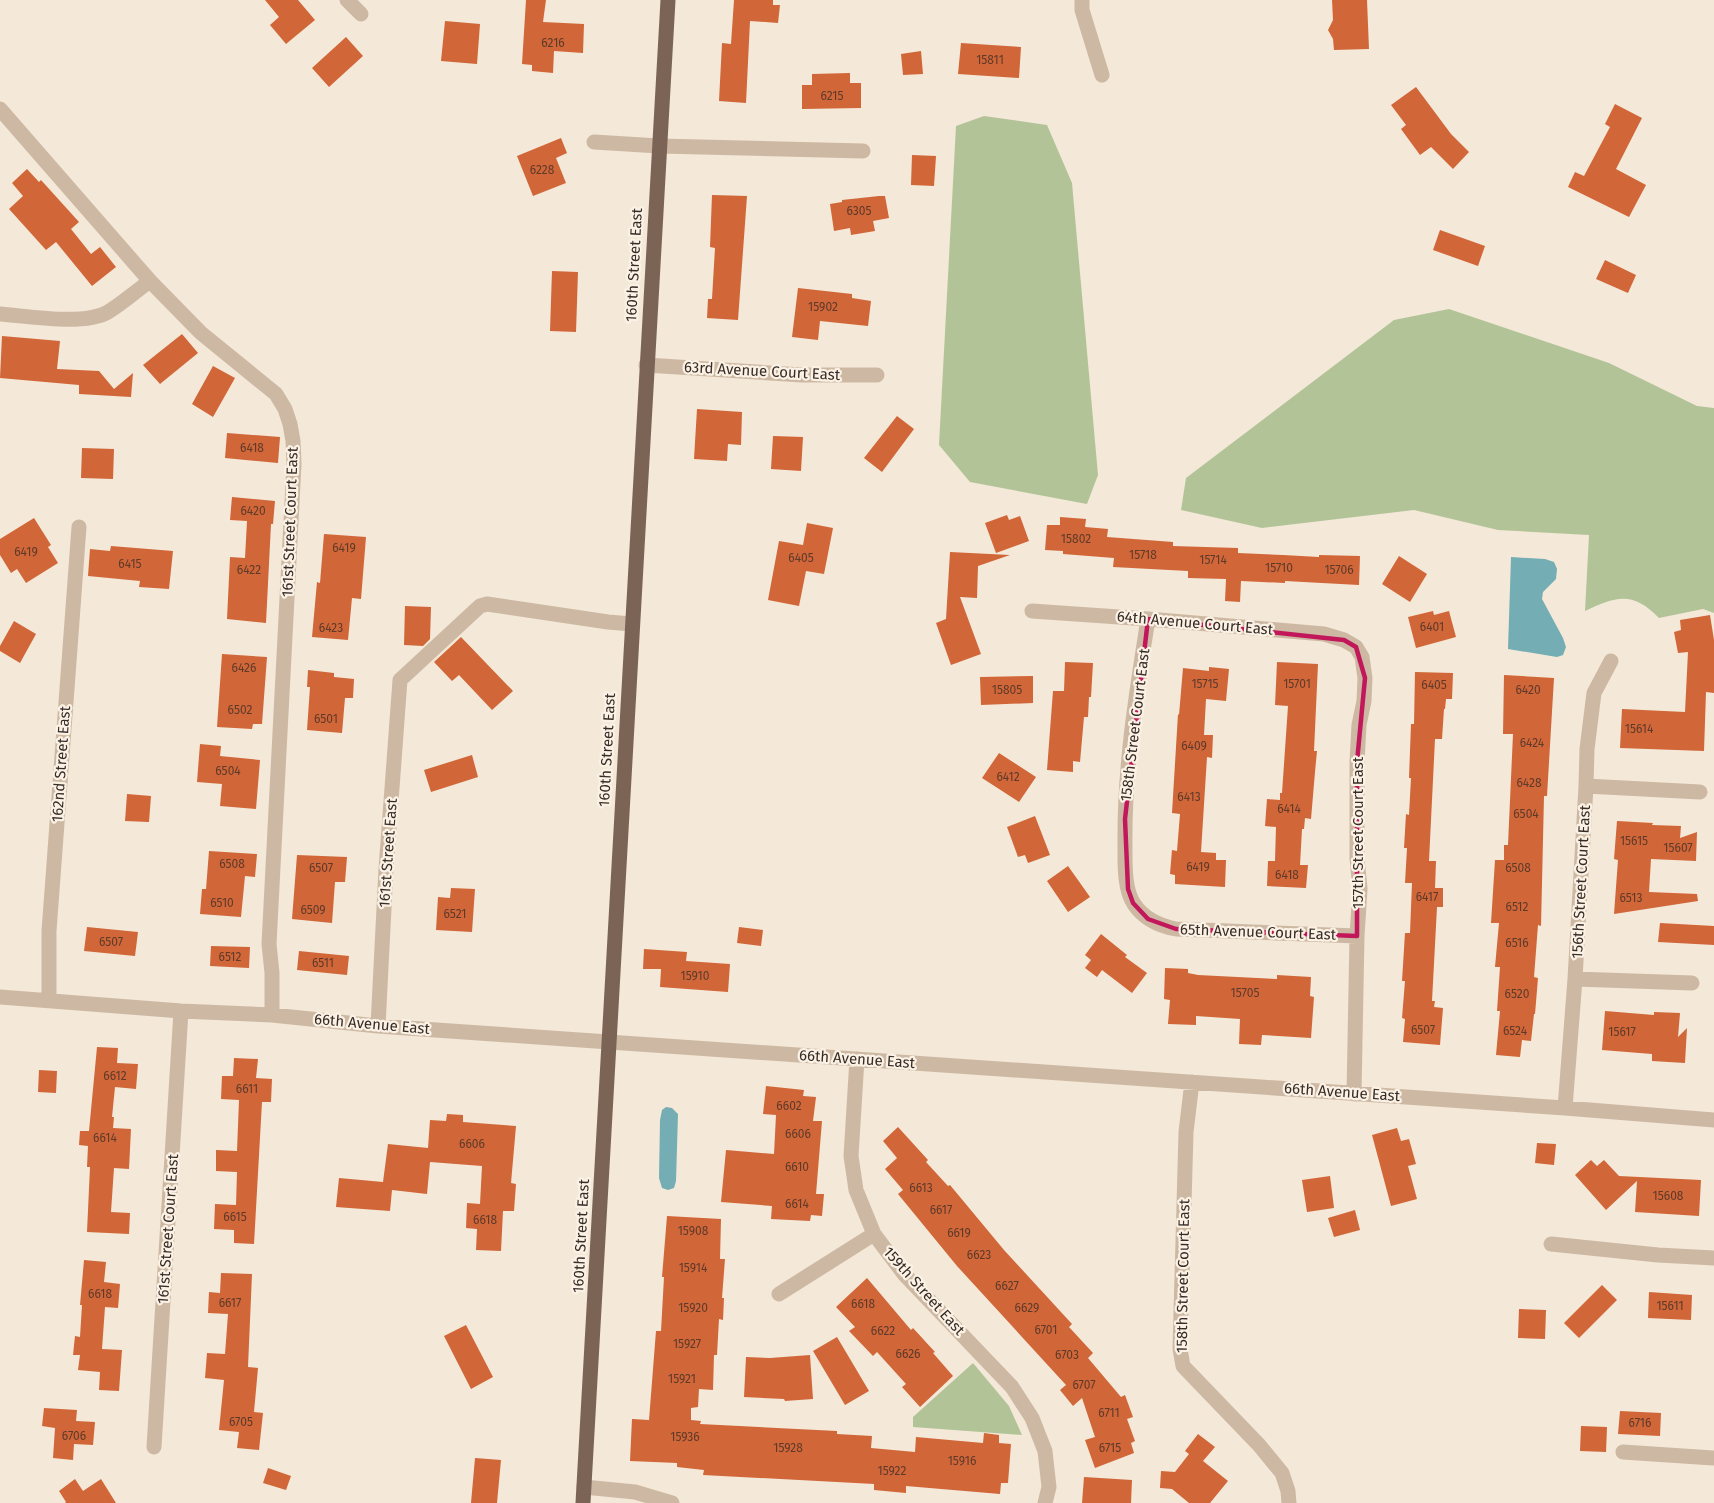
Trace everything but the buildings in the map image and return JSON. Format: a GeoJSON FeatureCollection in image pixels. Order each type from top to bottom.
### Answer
{"type":"FeatureCollection","features":[{"type":"Feature","properties":{"kind":"main road","name":"160th Street East"},"geometry":{"type":"LineString","coordinates":[[584,1495],[668,0]]}},
{"type":"Feature","properties":{"kind":"street"},"geometry":{"type":"LineString","coordinates":[[347,0],[361,14]]}},
{"type":"Feature","properties":{"kind":"street"},"geometry":{"type":"LineString","coordinates":[[1082,0],[1082,10],[1102,75]]}},
{"type":"Feature","properties":{"kind":"street","name":"161st Street Court East"},"geometry":{"type":"LineString","coordinates":[[0,109],[150,281],[201,333],[276,394],[285,409],[293,441],[294,464],[269,944],[272,1015]]}},
{"type":"Feature","properties":{"kind":"street"},"geometry":{"type":"LineString","coordinates":[[594,142],[659,146],[862,151]]}},
{"type":"Feature","properties":{"kind":"street"},"geometry":{"type":"LineString","coordinates":[[0,314],[59,319],[90,318],[107,313],[150,281]]}},
{"type":"Feature","properties":{"kind":"street","name":"63rd Avenue Court East"},"geometry":{"type":"LineString","coordinates":[[646,365],[802,375],[878,375]]}},
{"type":"Feature","properties":{"kind":"street","name":"162nd Street East"},"geometry":{"type":"LineString","coordinates":[[49,1000],[49,931],[79,527]]}},
{"type":"Feature","properties":{"kind":"street","name":"161st Street East"},"geometry":{"type":"LineString","coordinates":[[378,1026],[386,869],[400,680],[480,606],[487,604],[632,624]]}},
{"type":"Feature","properties":{"kind":"street","name":"64th Avenue Court East"},"geometry":{"type":"LineString","coordinates":[[1032,611],[1148,618],[1324,634],[1344,640],[1356,647]]}},
{"type":"Feature","properties":{"kind":"street","name":"158th Street Court East"},"geometry":{"type":"LineString","coordinates":[[1132,903],[1125,867],[1126,775],[1148,618]]}},
{"type":"Feature","properties":{"kind":"street","name":"157th Street Court East"},"geometry":{"type":"LineString","coordinates":[[1354,1094],[1360,889],[1357,858],[1357,762],[1365,678],[1362,657],[1356,647]]}},
{"type":"Feature","properties":{"kind":"street","name":"156th Street Court East"},"geometry":{"type":"LineString","coordinates":[[1565,1108],[1575,979],[1587,749],[1594,693],[1611,661]]}},
{"type":"Feature","properties":{"kind":"street"},"geometry":{"type":"LineString","coordinates":[[1586,786],[1700,792]]}},
{"type":"Feature","properties":{"kind":"street","name":"65th Avenue Court East"},"geometry":{"type":"LineString","coordinates":[[1132,903],[1148,919],[1161,926],[1176,929],[1357,936]]}},
{"type":"Feature","properties":{"kind":"street"},"geometry":{"type":"LineString","coordinates":[[1575,979],[1692,983]]}},
{"type":"Feature","properties":{"kind":"street","name":"66th Avenue East"},"geometry":{"type":"LineString","coordinates":[[0,997],[181,1011],[272,1015],[378,1026],[1714,1120]]}},
{"type":"Feature","properties":{"kind":"street","name":"161st Street Court East"},"geometry":{"type":"LineString","coordinates":[[154,1447],[181,1011]]}},
{"type":"Feature","properties":{"kind":"street","name":"159th Street East"},"geometry":{"type":"LineString","coordinates":[[857,1059],[851,1156],[856,1190],[873,1234],[904,1274],[1012,1387],[1032,1418],[1045,1451],[1049,1486],[1045,1503]]}},
{"type":"Feature","properties":{"kind":"street","name":"158th Street Court East"},"geometry":{"type":"LineString","coordinates":[[1192,1082],[1186,1131],[1180,1349],[1183,1366],[1260,1445],[1282,1473],[1289,1503]]}},
{"type":"Feature","properties":{"kind":"street"},"geometry":{"type":"LineString","coordinates":[[778,1294],[873,1234]]}},
{"type":"Feature","properties":{"kind":"street"},"geometry":{"type":"LineString","coordinates":[[1551,1244],[1658,1255],[1714,1258]]}},
{"type":"Feature","properties":{"kind":"street"},"geometry":{"type":"LineString","coordinates":[[1623,1452],[1713,1457]]}},
{"type":"Feature","properties":{"kind":"street"},"geometry":{"type":"LineString","coordinates":[[584,1495],[635,1492],[672,1503]]}},
{"type":"Feature","properties":{"kind":"highlighted area"},"geometry":{"type":"Polygon","coordinates":[[[1148,619],[1344,640],[1356,647],[1365,678],[1357,762],[1357,936],[1176,929],[1148,919],[1133,903],[1128,889],[1125,819],[1148,619]]]}},
{"type":"Feature","properties":{"kind":"green space"},"geometry":{"type":"Polygon","coordinates":[[[984,116],[1047,125],[1072,183],[1098,475],[1087,504],[970,482],[939,445],[956,126],[984,116]]]}},
{"type":"Feature","properties":{"kind":"green space"},"geometry":{"type":"Polygon","coordinates":[[[1449,309],[1609,363],[1697,406],[1714,408],[1714,613],[1703,609],[1659,618],[1641,603],[1624,599],[1606,602],[1585,611],[1589,535],[1498,530],[1414,510],[1262,528],[1181,510],[1186,478],[1394,320],[1449,309]]]}},
{"type":"Feature","properties":{"kind":"green space"},"geometry":{"type":"Polygon","coordinates":[[[973,1363],[1009,1406],[1022,1435],[913,1427],[913,1417],[973,1363]]]}},
{"type":"Feature","properties":{"kind":"water"},"geometry":{"type":"Polygon","coordinates":[[[1511,557],[1545,559],[1554,562],[1557,569],[1556,579],[1543,592],[1542,599],[1563,638],[1566,647],[1563,655],[1557,657],[1508,649],[1511,557]]]}},
{"type":"Feature","properties":{"kind":"water"},"geometry":{"type":"Polygon","coordinates":[[[666,1107],[672,1108],[678,1114],[676,1181],[674,1188],[668,1190],[662,1188],[659,1178],[660,1120],[662,1110],[666,1107]]]}}]}
